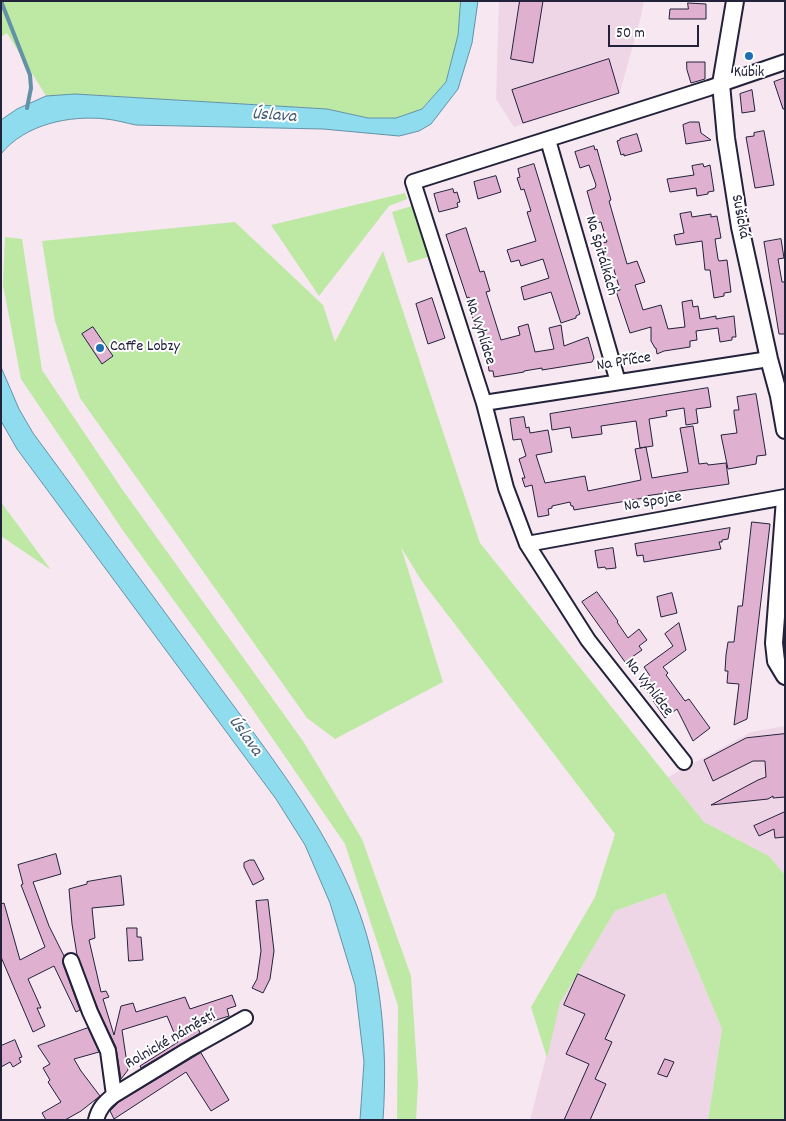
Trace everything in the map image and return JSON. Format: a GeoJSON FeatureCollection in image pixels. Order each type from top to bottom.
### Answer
{"type":"FeatureCollection","features":[{"type":"Feature","properties":{"kind":"street","name":"Sušická"},"geometry":{"type":"LineString","coordinates":[[735,1],[721,84],[726,138],[732,182],[785,430]]}},
{"type":"Feature","properties":{"kind":"street","name":"Na Vyhlídce"},"geometry":{"type":"LineString","coordinates":[[684,762],[588,640],[528,544],[506,488],[484,403],[413,182],[785,62]]}},
{"type":"Feature","properties":{"kind":"street","name":"Na Špitálkách"},"geometry":{"type":"LineString","coordinates":[[548,140],[618,382]]}},
{"type":"Feature","properties":{"kind":"street","name":"Na Příčce"},"geometry":{"type":"LineString","coordinates":[[484,403],[769,359]]}},
{"type":"Feature","properties":{"kind":"street","name":"Na Spojce"},"geometry":{"type":"LineString","coordinates":[[528,544],[785,498]]}},
{"type":"Feature","properties":{"kind":"street"},"geometry":{"type":"LineString","coordinates":[[785,498],[774,643],[776,661],[785,676]]}},
{"type":"Feature","properties":{"kind":"street","name":"Rolnické náměstí"},"geometry":{"type":"LineString","coordinates":[[70,960],[90,1012],[108,1051],[114,1095]]}},
{"type":"Feature","properties":{"kind":"street","name":"Rolnické náměstí"},"geometry":{"type":"LineString","coordinates":[[96,1120],[98,1112],[104,1103],[114,1095],[186,1051],[246,1018]]}},
{"type":"Feature","properties":{"kind":"shaded area"},"geometry":{"type":"Polygon","coordinates":[[[499,1],[644,1],[620,92],[514,127],[496,99],[499,1]]]}},
{"type":"Feature","properties":{"kind":"shaded area"},"geometry":{"type":"Polygon","coordinates":[[[785,726],[785,875],[769,856],[704,822],[668,777],[751,732],[785,726]]]}},
{"type":"Feature","properties":{"kind":"shaded area"},"geometry":{"type":"Polygon","coordinates":[[[665,893],[722,1029],[708,1120],[530,1120],[560,1003],[615,911],[665,893]]]}},
{"type":"Feature","properties":{"kind":"green space"},"geometry":{"type":"Polygon","coordinates":[[[1,1],[461,1],[458,35],[446,82],[422,109],[396,118],[368,118],[327,109],[75,94],[46,96],[7,33],[1,37],[1,1]]]}},
{"type":"Feature","properties":{"kind":"green space"},"geometry":{"type":"Polygon","coordinates":[[[405,193],[407,199],[389,206],[319,296],[271,225],[405,193]]]}},
{"type":"Feature","properties":{"kind":"green space"},"geometry":{"type":"Polygon","coordinates":[[[415,205],[431,256],[408,263],[392,212],[415,205]]]}},
{"type":"Feature","properties":{"kind":"green space"},"geometry":{"type":"Polygon","coordinates":[[[235,222],[323,305],[335,342],[383,251],[480,543],[704,822],[769,856],[785,875],[785,1120],[708,1120],[722,1029],[665,893],[615,911],[560,1003],[547,1058],[531,1007],[595,897],[615,834],[421,580],[401,547],[443,682],[335,739],[307,718],[80,398],[55,321],[42,241],[235,222]]]}},
{"type":"Feature","properties":{"kind":"green space"},"geometry":{"type":"Polygon","coordinates":[[[5,237],[22,239],[42,370],[122,489],[303,741],[362,839],[411,976],[418,1083],[416,1120],[397,1120],[398,1006],[345,844],[242,694],[124,532],[21,379],[3,285],[5,237]]]}},
{"type":"Feature","properties":{"kind":"green space"},"geometry":{"type":"Polygon","coordinates":[[[1,502],[51,570],[1,536],[1,502]]]}},
{"type":"Feature","properties":{"kind":"water","name":"Úslava"},"geometry":{"type":"Polygon","coordinates":[[[461,1],[478,1],[472,43],[458,89],[431,124],[419,131],[399,136],[323,129],[136,125],[92,118],[63,120],[35,129],[22,135],[1,154],[1,120],[17,109],[46,96],[75,94],[327,109],[368,118],[396,118],[422,109],[446,82],[458,35],[461,1]]]}},
{"type":"Feature","properties":{"kind":"water","name":"Úslava"},"geometry":{"type":"Polygon","coordinates":[[[1,367],[19,409],[33,433],[276,763],[311,816],[342,872],[364,927],[377,981],[385,1065],[383,1120],[360,1120],[364,1062],[355,985],[330,903],[305,845],[276,799],[17,449],[1,421],[1,367]]]}},
{"type":"Feature","properties":{"kind":"building"},"geometry":{"type":"Polygon","coordinates":[[[520,1],[543,1],[533,63],[511,59],[520,1]]]}},
{"type":"Feature","properties":{"kind":"building"},"geometry":{"type":"Polygon","coordinates":[[[688,3],[706,4],[706,19],[669,19],[670,9],[688,9],[688,3]]]}},
{"type":"Feature","properties":{"kind":"building"},"geometry":{"type":"Polygon","coordinates":[[[609,59],[619,93],[523,123],[512,90],[609,59]]]}},
{"type":"Feature","properties":{"kind":"building"},"geometry":{"type":"Polygon","coordinates":[[[687,62],[705,62],[705,79],[691,83],[687,62]]]}},
{"type":"Feature","properties":{"kind":"building"},"geometry":{"type":"Polygon","coordinates":[[[785,78],[785,109],[783,109],[774,82],[785,78]]]}},
{"type":"Feature","properties":{"kind":"building"},"geometry":{"type":"Polygon","coordinates":[[[752,90],[755,111],[742,113],[740,94],[752,90]]]}},
{"type":"Feature","properties":{"kind":"building"},"geometry":{"type":"Polygon","coordinates":[[[690,122],[699,122],[701,133],[711,140],[686,144],[683,125],[690,122]]]}},
{"type":"Feature","properties":{"kind":"building"},"geometry":{"type":"Polygon","coordinates":[[[764,131],[774,185],[755,188],[746,137],[754,136],[754,133],[764,131]]]}},
{"type":"Feature","properties":{"kind":"building"},"geometry":{"type":"Polygon","coordinates":[[[637,134],[642,151],[624,156],[624,154],[621,155],[617,141],[637,134]]]}},
{"type":"Feature","properties":{"kind":"building"},"geometry":{"type":"Polygon","coordinates":[[[594,146],[595,150],[597,149],[611,200],[609,201],[627,264],[637,261],[645,282],[635,285],[643,310],[661,305],[668,329],[685,327],[682,302],[692,300],[693,307],[698,306],[700,319],[716,316],[716,319],[734,316],[736,337],[732,337],[732,340],[720,342],[718,328],[696,331],[697,340],[690,341],[690,347],[657,354],[656,348],[651,341],[651,327],[630,333],[616,291],[620,290],[612,263],[611,260],[607,262],[604,252],[602,243],[607,242],[601,222],[596,223],[587,191],[595,188],[596,185],[589,165],[580,168],[575,152],[594,146]]]}},
{"type":"Feature","properties":{"kind":"building"},"geometry":{"type":"Polygon","coordinates":[[[534,164],[580,314],[576,318],[561,323],[551,292],[524,300],[521,287],[549,278],[543,259],[521,266],[519,260],[511,262],[507,250],[536,241],[527,212],[531,211],[524,189],[521,190],[517,178],[520,177],[518,169],[534,164]]]}},
{"type":"Feature","properties":{"kind":"building"},"geometry":{"type":"Polygon","coordinates":[[[703,164],[704,167],[710,165],[714,191],[697,196],[696,188],[670,192],[667,179],[694,175],[692,166],[703,164]]]}},
{"type":"Feature","properties":{"kind":"building"},"geometry":{"type":"Polygon","coordinates":[[[496,176],[501,192],[478,199],[474,182],[496,176]]]}},
{"type":"Feature","properties":{"kind":"building"},"geometry":{"type":"Polygon","coordinates":[[[453,189],[454,193],[457,192],[460,202],[457,203],[458,207],[439,212],[434,194],[453,189]]]}},
{"type":"Feature","properties":{"kind":"building"},"geometry":{"type":"Polygon","coordinates":[[[691,212],[692,217],[711,214],[711,217],[717,216],[721,238],[715,239],[718,259],[719,261],[727,260],[731,292],[724,293],[724,296],[714,298],[710,270],[705,270],[702,241],[676,245],[674,235],[684,233],[680,214],[691,212]]]}},
{"type":"Feature","properties":{"kind":"building"},"geometry":{"type":"Polygon","coordinates":[[[466,228],[480,272],[484,271],[490,291],[486,292],[501,340],[520,335],[518,327],[528,324],[535,352],[554,349],[549,328],[561,325],[564,346],[588,337],[594,358],[592,362],[542,370],[542,368],[494,377],[493,371],[489,371],[486,345],[482,347],[472,315],[474,315],[469,297],[467,298],[446,235],[466,228]]]}},
{"type":"Feature","properties":{"kind":"building"},"geometry":{"type":"Polygon","coordinates":[[[781,239],[784,258],[778,259],[782,282],[785,282],[785,334],[779,334],[764,242],[781,239]]]}},
{"type":"Feature","properties":{"kind":"building"},"geometry":{"type":"Polygon","coordinates":[[[432,298],[445,338],[428,344],[416,304],[432,298]]]}},
{"type":"Feature","properties":{"kind":"building"},"geometry":{"type":"Polygon","coordinates":[[[93,327],[113,356],[102,364],[82,334],[93,327]]]}},
{"type":"Feature","properties":{"kind":"building"},"geometry":{"type":"Polygon","coordinates":[[[708,388],[711,407],[696,409],[698,423],[686,425],[684,408],[666,411],[667,416],[649,419],[653,446],[640,448],[636,421],[601,426],[602,434],[572,438],[570,427],[552,430],[550,414],[708,388]]]}},
{"type":"Feature","properties":{"kind":"building"},"geometry":{"type":"Polygon","coordinates":[[[756,394],[766,455],[757,456],[756,464],[728,469],[721,435],[737,433],[734,410],[739,410],[737,397],[756,394]]]}},
{"type":"Feature","properties":{"kind":"building"},"geometry":{"type":"Polygon","coordinates":[[[524,417],[526,428],[529,427],[530,433],[548,430],[552,452],[536,455],[545,483],[585,476],[588,491],[641,480],[635,449],[646,447],[652,478],[688,472],[680,428],[693,426],[699,464],[726,463],[729,484],[645,496],[646,498],[574,510],[570,502],[552,506],[552,508],[548,509],[549,515],[538,517],[532,485],[525,487],[522,478],[525,478],[519,459],[526,456],[521,439],[513,440],[510,419],[524,417]]]}},
{"type":"Feature","properties":{"kind":"building"},"geometry":{"type":"Polygon","coordinates":[[[752,522],[770,524],[747,719],[734,725],[739,684],[727,683],[728,671],[725,671],[726,655],[728,642],[734,642],[738,606],[742,606],[752,522]]]}},
{"type":"Feature","properties":{"kind":"building"},"geometry":{"type":"Polygon","coordinates":[[[730,528],[728,539],[719,542],[721,549],[644,562],[643,555],[637,556],[635,544],[730,528]]]}},
{"type":"Feature","properties":{"kind":"building"},"geometry":{"type":"Polygon","coordinates":[[[613,548],[616,568],[598,568],[595,551],[613,548]]]}},
{"type":"Feature","properties":{"kind":"building"},"geometry":{"type":"Polygon","coordinates":[[[597,592],[628,638],[639,629],[647,640],[639,646],[642,650],[625,662],[582,602],[597,592]]]}},
{"type":"Feature","properties":{"kind":"building"},"geometry":{"type":"Polygon","coordinates":[[[672,593],[677,613],[661,617],[657,597],[672,593]]]}},
{"type":"Feature","properties":{"kind":"building"},"geometry":{"type":"Polygon","coordinates":[[[679,623],[686,650],[663,667],[668,673],[666,675],[685,701],[689,699],[710,728],[693,741],[677,709],[665,718],[641,683],[650,676],[644,667],[673,646],[665,634],[679,623]]]}},
{"type":"Feature","properties":{"kind":"building"},"geometry":{"type":"Polygon","coordinates":[[[785,734],[785,797],[773,798],[773,796],[768,799],[711,805],[766,777],[765,761],[753,761],[713,781],[704,760],[746,738],[785,734]]]}},
{"type":"Feature","properties":{"kind":"building"},"geometry":{"type":"Polygon","coordinates":[[[785,812],[785,837],[775,838],[774,829],[759,836],[754,826],[785,812]]]}},
{"type":"Feature","properties":{"kind":"building"},"geometry":{"type":"Polygon","coordinates":[[[56,854],[61,874],[33,882],[49,926],[64,956],[63,964],[80,1010],[76,1012],[54,966],[28,979],[41,1008],[37,1008],[45,1026],[33,1032],[1,957],[1,904],[4,903],[20,960],[45,947],[21,885],[23,884],[18,865],[56,854]]]}},
{"type":"Feature","properties":{"kind":"building"},"geometry":{"type":"Polygon","coordinates":[[[254,860],[264,879],[253,885],[244,867],[244,863],[254,860]]]}},
{"type":"Feature","properties":{"kind":"building"},"geometry":{"type":"Polygon","coordinates":[[[121,876],[124,905],[92,908],[95,938],[89,940],[101,992],[106,991],[109,997],[103,999],[114,1035],[121,1006],[133,1003],[136,1012],[185,997],[190,1009],[232,995],[236,1006],[227,1009],[229,1016],[197,1026],[200,1033],[141,1068],[140,1066],[178,1042],[167,1016],[122,1030],[128,1070],[121,1079],[116,1047],[98,1009],[77,955],[69,889],[87,884],[87,882],[121,876]]]}},
{"type":"Feature","properties":{"kind":"building"},"geometry":{"type":"Polygon","coordinates":[[[268,900],[274,951],[270,979],[263,993],[252,988],[257,979],[261,951],[256,901],[268,900]]]}},
{"type":"Feature","properties":{"kind":"building"},"geometry":{"type":"Polygon","coordinates":[[[127,928],[137,928],[137,937],[141,937],[143,960],[129,961],[127,928]]]}},
{"type":"Feature","properties":{"kind":"building"},"geometry":{"type":"Polygon","coordinates":[[[578,974],[625,995],[605,1039],[612,1042],[595,1079],[606,1084],[590,1120],[564,1120],[589,1064],[566,1054],[585,1014],[564,1005],[578,974]]]}},
{"type":"Feature","properties":{"kind":"building"},"geometry":{"type":"Polygon","coordinates":[[[88,1028],[99,1052],[74,1059],[100,1096],[81,1111],[65,1120],[46,1120],[42,1113],[61,1102],[48,1082],[50,1080],[43,1068],[50,1064],[38,1046],[88,1028]]]}},
{"type":"Feature","properties":{"kind":"building"},"geometry":{"type":"Polygon","coordinates":[[[15,1040],[22,1057],[19,1058],[21,1062],[13,1067],[10,1062],[1,1067],[1,1046],[15,1040]]]}},
{"type":"Feature","properties":{"kind":"building"},"geometry":{"type":"Polygon","coordinates":[[[201,1053],[229,1100],[211,1111],[186,1072],[114,1119],[110,1111],[119,1102],[201,1053]]]}},
{"type":"Feature","properties":{"kind":"building"},"geometry":{"type":"Polygon","coordinates":[[[665,1059],[674,1062],[667,1077],[658,1074],[665,1059]]]}},
{"type":"Feature","properties":{"kind":"waterway"},"geometry":{"type":"LineString","coordinates":[[1,1],[30,75],[31,88],[27,108]]}},
{"type":"Feature","properties":{"kind":"place","name":"Kubik"},"geometry":{"type":"Point","coordinates":[749,56]}},
{"type":"Feature","properties":{"kind":"place","name":"Caffe Lobzy"},"geometry":{"type":"Point","coordinates":[100,348]}}]}
